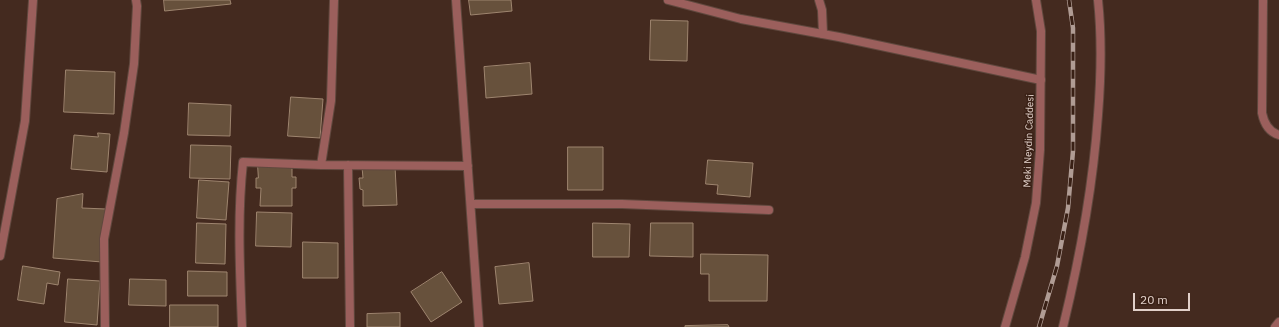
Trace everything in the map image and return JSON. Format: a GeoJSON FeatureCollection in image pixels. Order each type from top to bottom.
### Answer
{"type":"FeatureCollection","features":[{"type":"Feature","properties":{"kind":"street"},"geometry":{"type":"LineString","coordinates":[[0,256],[25,121],[32,0]]}},
{"type":"Feature","properties":{"kind":"street"},"geometry":{"type":"LineString","coordinates":[[105,327],[104,239],[124,133],[134,64],[136,0]]}},
{"type":"Feature","properties":{"kind":"street"},"geometry":{"type":"LineString","coordinates":[[321,165],[331,101],[334,0]]}},
{"type":"Feature","properties":{"kind":"street"},"geometry":{"type":"LineString","coordinates":[[456,0],[479,327]]}},
{"type":"Feature","properties":{"kind":"street"},"geometry":{"type":"LineString","coordinates":[[668,0],[740,19],[823,34],[1041,80]]}},
{"type":"Feature","properties":{"kind":"street"},"geometry":{"type":"LineString","coordinates":[[819,0],[822,10],[823,34]]}},
{"type":"Feature","properties":{"kind":"street","name":"Meki Neydin Caddesi"},"geometry":{"type":"LineString","coordinates":[[1005,327],[1025,257],[1036,203],[1040,150],[1041,31],[1036,0]]}},
{"type":"Feature","properties":{"kind":"street"},"geometry":{"type":"LineString","coordinates":[[1063,327],[1074,281],[1083,231],[1097,132],[1101,47],[1098,0]]}},
{"type":"Feature","properties":{"kind":"street"},"geometry":{"type":"LineString","coordinates":[[1263,0],[1262,113],[1266,125],[1270,130],[1279,135]]}},
{"type":"Feature","properties":{"kind":"street"},"geometry":{"type":"LineString","coordinates":[[242,327],[240,198],[243,162],[321,165],[468,166]]}},
{"type":"Feature","properties":{"kind":"street"},"geometry":{"type":"LineString","coordinates":[[348,165],[350,327]]}},
{"type":"Feature","properties":{"kind":"street"},"geometry":{"type":"LineString","coordinates":[[470,204],[622,204],[769,210]]}},
{"type":"Feature","properties":{"kind":"street"},"geometry":{"type":"LineString","coordinates":[[1275,327],[1279,322]]}},
{"type":"Feature","properties":{"kind":"building"},"geometry":{"type":"Polygon","coordinates":[[[164,0],[230,0],[231,4],[165,11],[164,0]]]}},
{"type":"Feature","properties":{"kind":"building"},"geometry":{"type":"Polygon","coordinates":[[[469,0],[511,0],[512,11],[471,15],[469,0]]]}},
{"type":"Feature","properties":{"kind":"building"},"geometry":{"type":"Polygon","coordinates":[[[651,20],[688,21],[687,61],[650,60],[651,20]]]}},
{"type":"Feature","properties":{"kind":"building"},"geometry":{"type":"Polygon","coordinates":[[[530,63],[532,94],[486,98],[484,67],[530,63]]]}},
{"type":"Feature","properties":{"kind":"building"},"geometry":{"type":"Polygon","coordinates":[[[66,70],[115,72],[114,114],[64,112],[66,70]]]}},
{"type":"Feature","properties":{"kind":"building"},"geometry":{"type":"Polygon","coordinates":[[[291,97],[323,99],[320,138],[288,136],[291,97]]]}},
{"type":"Feature","properties":{"kind":"building"},"geometry":{"type":"Polygon","coordinates":[[[189,103],[231,105],[230,136],[188,135],[189,103]]]}},
{"type":"Feature","properties":{"kind":"building"},"geometry":{"type":"Polygon","coordinates":[[[98,133],[110,134],[107,172],[71,169],[74,135],[98,137],[98,133]]]}},
{"type":"Feature","properties":{"kind":"building"},"geometry":{"type":"Polygon","coordinates":[[[191,145],[231,146],[230,179],[190,178],[191,145]]]}},
{"type":"Feature","properties":{"kind":"building"},"geometry":{"type":"Polygon","coordinates":[[[568,147],[603,147],[603,190],[568,190],[568,147]]]}},
{"type":"Feature","properties":{"kind":"building"},"geometry":{"type":"Polygon","coordinates":[[[708,160],[753,163],[750,197],[717,194],[718,185],[706,184],[708,160]]]}},
{"type":"Feature","properties":{"kind":"building"},"geometry":{"type":"Polygon","coordinates":[[[258,166],[292,166],[292,177],[296,177],[296,188],[292,188],[292,206],[260,206],[261,188],[256,188],[258,166]]]}},
{"type":"Feature","properties":{"kind":"building"},"geometry":{"type":"Polygon","coordinates":[[[395,166],[397,205],[363,206],[363,190],[360,189],[359,178],[363,178],[362,167],[395,166]]]}},
{"type":"Feature","properties":{"kind":"building"},"geometry":{"type":"Polygon","coordinates":[[[199,180],[229,182],[226,220],[197,218],[199,180]]]}},
{"type":"Feature","properties":{"kind":"building"},"geometry":{"type":"Polygon","coordinates":[[[83,194],[82,208],[106,209],[102,262],[53,258],[57,199],[83,194]]]}},
{"type":"Feature","properties":{"kind":"building"},"geometry":{"type":"Polygon","coordinates":[[[257,212],[292,213],[291,247],[256,246],[257,212]]]}},
{"type":"Feature","properties":{"kind":"building"},"geometry":{"type":"Polygon","coordinates":[[[197,223],[226,224],[225,264],[196,263],[197,223]]]}},
{"type":"Feature","properties":{"kind":"building"},"geometry":{"type":"Polygon","coordinates":[[[593,223],[630,224],[629,257],[593,257],[593,223]]]}},
{"type":"Feature","properties":{"kind":"building"},"geometry":{"type":"Polygon","coordinates":[[[651,223],[693,223],[693,257],[650,256],[651,223]]]}},
{"type":"Feature","properties":{"kind":"building"},"geometry":{"type":"Polygon","coordinates":[[[303,242],[338,243],[338,278],[303,278],[303,242]]]}},
{"type":"Feature","properties":{"kind":"building"},"geometry":{"type":"Polygon","coordinates":[[[701,254],[768,255],[767,301],[709,301],[709,274],[701,274],[701,254]]]}},
{"type":"Feature","properties":{"kind":"building"},"geometry":{"type":"Polygon","coordinates":[[[529,263],[533,301],[499,304],[495,267],[529,263]]]}},
{"type":"Feature","properties":{"kind":"building"},"geometry":{"type":"Polygon","coordinates":[[[23,266],[60,272],[58,285],[47,283],[44,304],[18,300],[23,266]]]}},
{"type":"Feature","properties":{"kind":"building"},"geometry":{"type":"Polygon","coordinates":[[[188,271],[227,272],[227,296],[188,296],[188,271]]]}},
{"type":"Feature","properties":{"kind":"building"},"geometry":{"type":"Polygon","coordinates":[[[442,272],[462,302],[431,322],[411,292],[442,272]]]}},
{"type":"Feature","properties":{"kind":"building"},"geometry":{"type":"Polygon","coordinates":[[[68,279],[100,281],[97,325],[65,322],[68,279]]]}},
{"type":"Feature","properties":{"kind":"building"},"geometry":{"type":"Polygon","coordinates":[[[130,279],[166,280],[166,306],[129,305],[130,279]]]}},
{"type":"Feature","properties":{"kind":"building"},"geometry":{"type":"Polygon","coordinates":[[[170,305],[218,305],[218,327],[170,327],[170,305]]]}},
{"type":"Feature","properties":{"kind":"building"},"geometry":{"type":"Polygon","coordinates":[[[400,313],[400,327],[367,327],[367,314],[400,313]]]}},
{"type":"Feature","properties":{"kind":"building"},"geometry":{"type":"Polygon","coordinates":[[[728,325],[729,327],[685,327],[685,326],[728,325]]]}},
{"type":"Feature","properties":{"kind":"railway"},"geometry":{"type":"LineString","coordinates":[[1039,327],[1057,266],[1068,208],[1073,151],[1073,28],[1069,0]]}}]}
